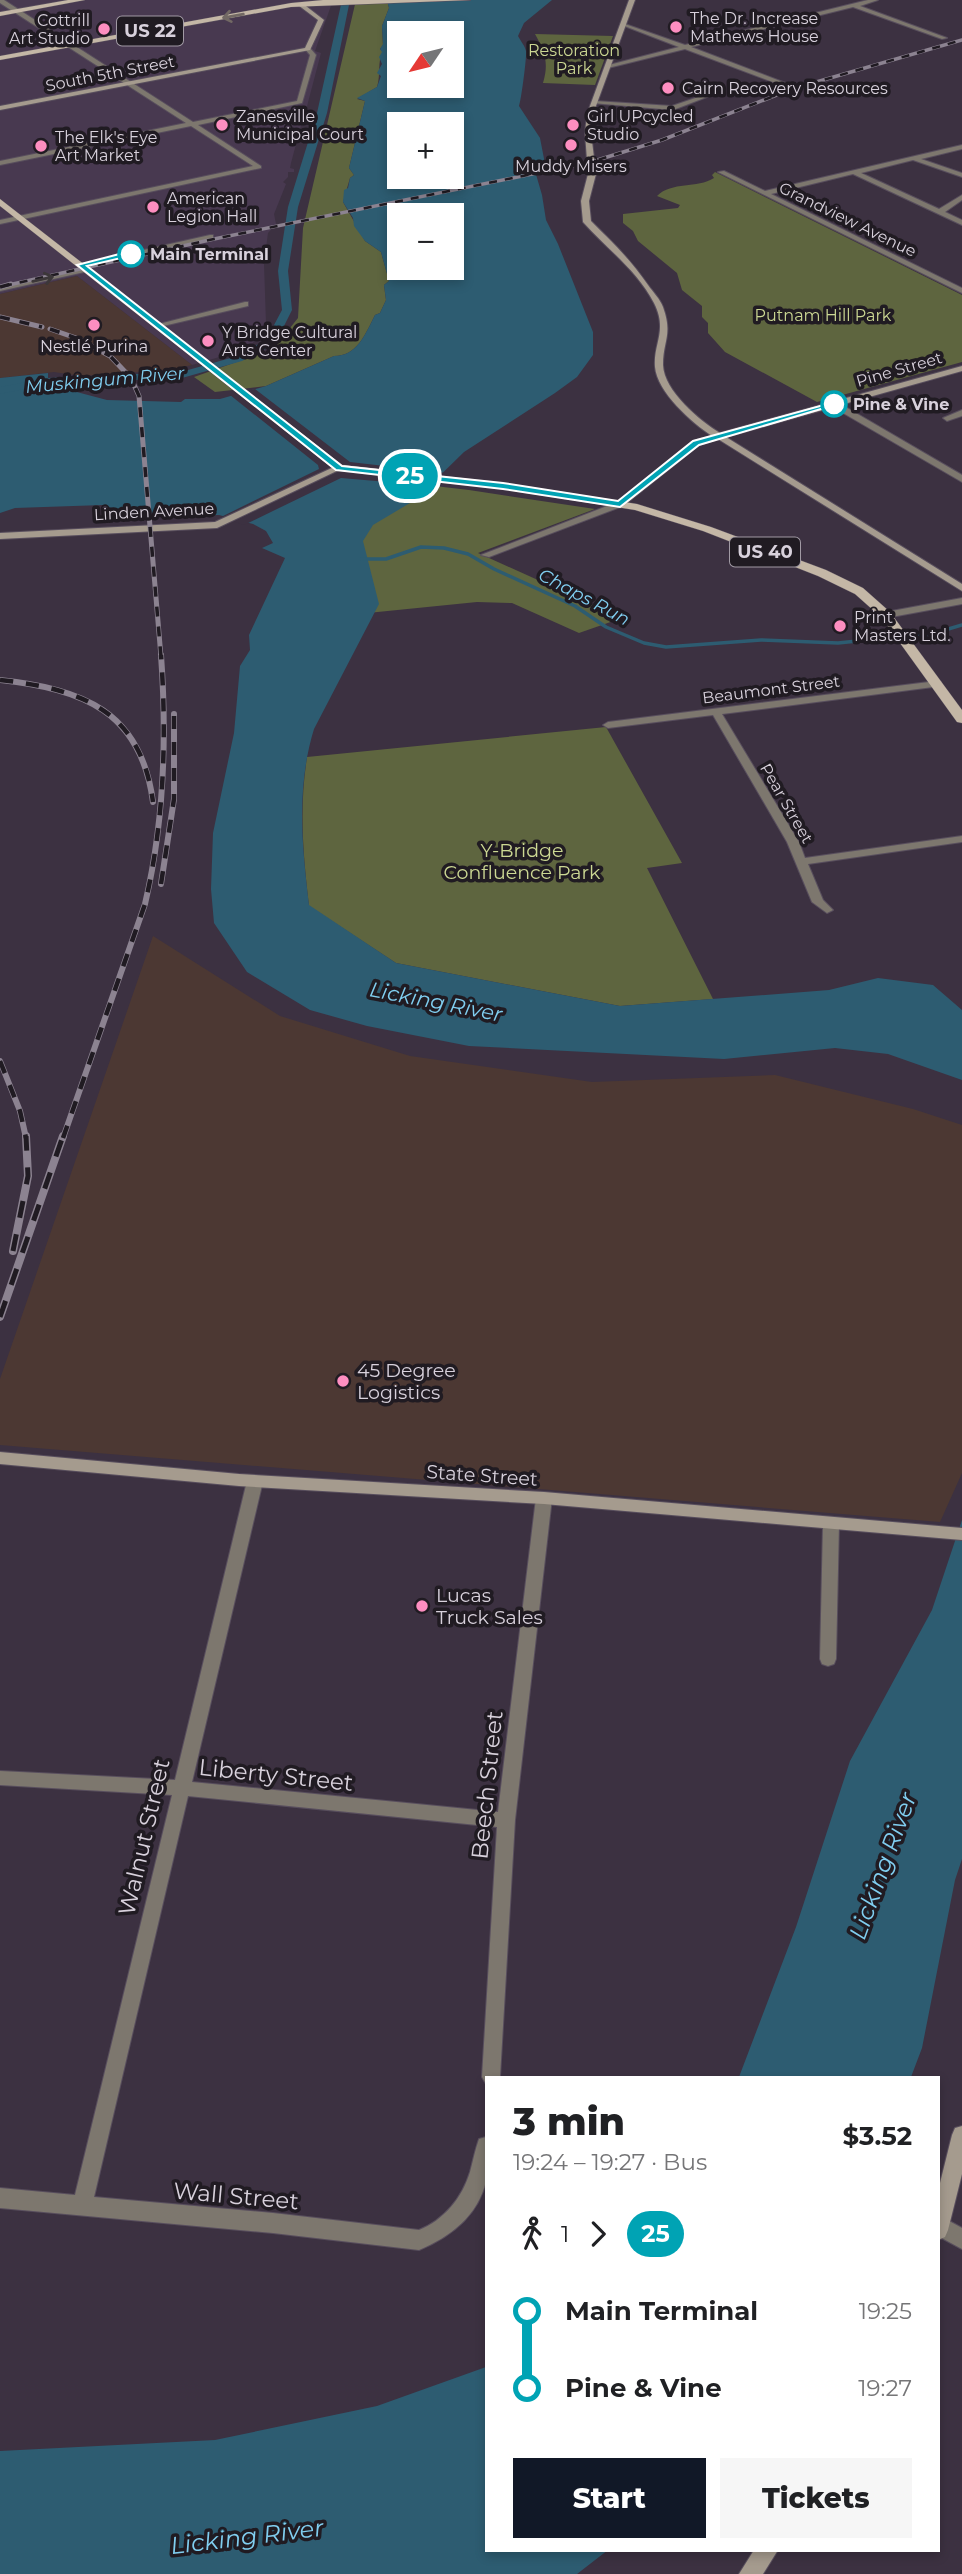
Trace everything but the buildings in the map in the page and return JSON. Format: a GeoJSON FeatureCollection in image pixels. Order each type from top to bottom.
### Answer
{"type":"FeatureCollection","features":[{"type":"Feature","properties":{"kind":"main road"},"geometry":{"type":"LineString","coordinates":[[0,14],[81,0]]}},
{"type":"Feature","properties":{"kind":"main road","name":"US 22"},"geometry":{"type":"LineString","coordinates":[[0,58],[296,2],[467,0]]}},
{"type":"Feature","properties":{"kind":"main road"},"geometry":{"type":"LineString","coordinates":[[632,0],[588,124],[592,174],[585,201],[587,222],[626,260],[658,304],[665,329],[659,367],[666,384],[683,408],[701,425],[962,588]]}},
{"type":"Feature","properties":{"kind":"main road"},"geometry":{"type":"LineString","coordinates":[[296,2],[318,15],[321,20],[308,49]]}},
{"type":"Feature","properties":{"kind":"main road","name":"South 5th Street"},"geometry":{"type":"LineString","coordinates":[[0,108],[308,49]]}},
{"type":"Feature","properties":{"kind":"main road"},"geometry":{"type":"LineString","coordinates":[[0,202],[339,468]]}},
{"type":"Feature","properties":{"kind":"main road","name":"Pine Street"},"geometry":{"type":"LineString","coordinates":[[620,504],[687,447],[962,368]]}},
{"type":"Feature","properties":{"kind":"main road","name":"US 40"},"geometry":{"type":"LineString","coordinates":[[339,468],[475,483],[620,504],[697,526],[822,573],[859,591],[886,615],[961,715]]}},
{"type":"Feature","properties":{"kind":"main road","name":"Linden Avenue"},"geometry":{"type":"LineString","coordinates":[[0,536],[188,528],[230,521],[339,468]]}},
{"type":"Feature","properties":{"kind":"main road","name":"State Street"},"geometry":{"type":"LineString","coordinates":[[0,1458],[255,1480],[544,1498],[962,1534]]}},
{"type":"Feature","properties":{"kind":"main road"},"geometry":{"type":"LineString","coordinates":[[940,2226],[956,2188],[962,2135]]}},
{"type":"Feature","properties":{"kind":"main road"},"geometry":{"type":"LineString","coordinates":[[750,2574],[766,2552]]}},
{"type":"Feature","properties":{"kind":"street"},"geometry":{"type":"LineString","coordinates":[[0,0],[259,167],[0,222]]}},
{"type":"Feature","properties":{"kind":"street"},"geometry":{"type":"LineString","coordinates":[[837,0],[944,38]]}},
{"type":"Feature","properties":{"kind":"street"},"geometry":{"type":"LineString","coordinates":[[608,66],[875,0]]}},
{"type":"Feature","properties":{"kind":"street"},"geometry":{"type":"LineString","coordinates":[[624,23],[786,85]]}},
{"type":"Feature","properties":{"kind":"street"},"geometry":{"type":"LineString","coordinates":[[0,163],[300,102],[313,55],[308,49]]}},
{"type":"Feature","properties":{"kind":"street"},"geometry":{"type":"LineString","coordinates":[[595,103],[673,108],[709,95]]}},
{"type":"Feature","properties":{"kind":"street"},"geometry":{"type":"LineString","coordinates":[[764,193],[962,147]]}},
{"type":"Feature","properties":{"kind":"street"},"geometry":{"type":"LineString","coordinates":[[915,158],[962,175]]}},
{"type":"Feature","properties":{"kind":"street","name":"Grandview Avenue"},"geometry":{"type":"LineString","coordinates":[[722,172],[962,291]]}},
{"type":"Feature","properties":{"kind":"street"},"geometry":{"type":"LineString","coordinates":[[854,172],[962,223]]}},
{"type":"Feature","properties":{"kind":"street"},"geometry":{"type":"LineString","coordinates":[[940,212],[962,197]]}},
{"type":"Feature","properties":{"kind":"street"},"geometry":{"type":"LineString","coordinates":[[0,289],[210,237]]}},
{"type":"Feature","properties":{"kind":"street"},"geometry":{"type":"LineString","coordinates":[[159,325],[245,304]]}},
{"type":"Feature","properties":{"kind":"street"},"geometry":{"type":"LineString","coordinates":[[834,404],[962,480]]}},
{"type":"Feature","properties":{"kind":"street"},"geometry":{"type":"LineString","coordinates":[[947,418],[962,413]]}},
{"type":"Feature","properties":{"kind":"street"},"geometry":{"type":"LineString","coordinates":[[486,555],[620,504]]}},
{"type":"Feature","properties":{"kind":"street"},"geometry":{"type":"LineString","coordinates":[[886,615],[962,601]]}},
{"type":"Feature","properties":{"kind":"street","name":"Beaumont Street"},"geometry":{"type":"LineString","coordinates":[[608,725],[937,684]]}},
{"type":"Feature","properties":{"kind":"street","name":"Pear Street"},"geometry":{"type":"LineString","coordinates":[[716,712],[793,842],[818,902],[827,910]]}},
{"type":"Feature","properties":{"kind":"street"},"geometry":{"type":"LineString","coordinates":[[801,862],[962,839]]}},
{"type":"Feature","properties":{"kind":"street","name":"Walnut Street"},"geometry":{"type":"LineString","coordinates":[[82,2206],[255,1480]]}},
{"type":"Feature","properties":{"kind":"street","name":"Beech Street"},"geometry":{"type":"LineString","coordinates":[[491,2076],[506,1821],[544,1498]]}},
{"type":"Feature","properties":{"kind":"street"},"geometry":{"type":"LineString","coordinates":[[828,1659],[831,1524]]}},
{"type":"Feature","properties":{"kind":"street","name":"Liberty Street"},"geometry":{"type":"LineString","coordinates":[[0,1778],[181,1788],[506,1821]]}},
{"type":"Feature","properties":{"kind":"street","name":"Wall Street"},"geometry":{"type":"LineString","coordinates":[[0,2198],[419,2240],[433,2236],[459,2214],[481,2176],[485,2152]]}},
{"type":"Feature","properties":{"kind":"street"},"geometry":{"type":"LineString","coordinates":[[940,2228],[962,2239]]}},
{"type":"Feature","properties":{"kind":"shaded area"},"geometry":{"type":"Polygon","coordinates":[[[0,0],[333,0],[315,51],[321,53],[306,110],[307,116],[303,118],[291,163],[290,168],[294,169],[294,172],[288,172],[288,177],[283,182],[286,184],[274,214],[276,224],[268,233],[265,255],[261,257],[261,263],[264,264],[266,323],[255,335],[253,343],[233,353],[192,365],[77,276],[0,294],[0,0]]]}},
{"type":"Feature","properties":{"kind":"shaded area"},"geometry":{"type":"Polygon","coordinates":[[[77,276],[192,365],[169,370],[81,376],[54,372],[0,378],[0,294],[77,276]]]}},
{"type":"Feature","properties":{"kind":"shaded area"},"geometry":{"type":"Polygon","coordinates":[[[153,936],[280,1016],[410,1056],[592,1082],[775,1075],[913,1109],[962,1125],[962,1473],[940,1522],[0,1445],[0,1379],[153,936]]]}},
{"type":"Feature","properties":{"kind":"green space"},"geometry":{"type":"Polygon","coordinates":[[[356,0],[387,0],[389,8],[382,26],[383,45],[380,49],[383,52],[379,78],[377,87],[357,99],[365,101],[349,168],[354,175],[350,178],[343,202],[365,241],[381,252],[389,281],[384,285],[386,300],[359,343],[349,352],[266,386],[215,392],[194,377],[273,349],[298,318],[303,228],[356,0]]]}},
{"type":"Feature","properties":{"kind":"green space","name":"Restoration Park"},"geometry":{"type":"Polygon","coordinates":[[[535,34],[613,36],[595,85],[543,83],[545,58],[535,34]]]}},
{"type":"Feature","properties":{"kind":"green space","name":"Putnam Hill Park"},"geometry":{"type":"Polygon","coordinates":[[[715,172],[962,295],[962,362],[817,402],[725,352],[708,333],[708,323],[702,317],[702,306],[682,290],[677,273],[638,241],[633,231],[623,223],[623,214],[678,208],[680,205],[657,196],[670,188],[707,181],[714,178],[712,175],[715,172]]]}},
{"type":"Feature","properties":{"kind":"green space"},"geometry":{"type":"Polygon","coordinates":[[[349,476],[595,509],[478,553],[622,618],[579,633],[512,603],[477,602],[308,619],[349,476]]]}},
{"type":"Feature","properties":{"kind":"green space","name":"Y-Bridge Confluence Park"},"geometry":{"type":"Polygon","coordinates":[[[606,727],[682,863],[647,868],[713,999],[620,1006],[396,963],[309,906],[303,832],[307,757],[606,727]]]}},
{"type":"Feature","properties":{"kind":"water","name":"Licking River"},"geometry":{"type":"Polygon","coordinates":[[[387,0],[552,0],[524,23],[518,36],[526,51],[519,106],[540,138],[546,169],[535,171],[546,220],[593,332],[593,355],[577,377],[464,452],[415,500],[373,525],[363,541],[379,604],[314,729],[308,751],[302,817],[309,905],[396,963],[620,1006],[829,990],[878,978],[933,985],[962,1010],[962,1080],[888,1054],[835,1048],[724,1059],[469,1046],[367,1026],[310,1010],[247,972],[214,923],[211,889],[213,833],[234,733],[240,666],[250,650],[249,635],[285,558],[262,548],[273,543],[266,531],[253,524],[219,515],[136,517],[103,505],[15,508],[0,513],[0,378],[48,373],[48,381],[54,386],[107,400],[181,402],[185,399],[220,399],[266,386],[349,352],[364,337],[375,315],[380,313],[386,300],[384,285],[389,280],[464,280],[464,203],[387,203],[387,274],[381,252],[365,241],[354,226],[353,218],[343,202],[344,190],[348,188],[350,178],[354,175],[349,168],[365,101],[357,98],[377,87],[381,76],[377,73],[382,64],[379,57],[383,44],[382,26],[389,8],[387,0]]]}},
{"type":"Feature","properties":{"kind":"water","name":"Licking River"},"geometry":{"type":"Polygon","coordinates":[[[962,1520],[962,1859],[955,1880],[922,2048],[911,2076],[739,2076],[796,1927],[850,1761],[932,1610],[962,1520]]]}},
{"type":"Feature","properties":{"kind":"water","name":"Licking River"},"geometry":{"type":"Polygon","coordinates":[[[485,2367],[485,2552],[605,2552],[577,2574],[0,2574],[0,2451],[215,2440],[377,2406],[485,2367]]]}},
{"type":"Feature","properties":{"kind":"pier"},"geometry":{"type":"Polygon","coordinates":[[[255,389],[350,462],[446,473],[434,486],[341,478],[244,525],[221,517],[319,469],[318,465],[230,395],[255,389]]]}},
{"type":"Feature","properties":{"kind":"waterway","name":"Muskingum River"},"geometry":{"type":"LineString","coordinates":[[0,391],[48,381],[182,375],[238,359],[271,342],[287,310],[283,271],[293,207],[322,113],[346,0]]}},
{"type":"Feature","properties":{"kind":"waterway","name":"Chaps Run"},"geometry":{"type":"LineString","coordinates":[[362,559],[386,559],[421,547],[444,548],[468,554],[494,569],[575,606],[606,627],[644,643],[666,647],[761,640],[838,643],[935,633],[962,625]]}},
{"type":"Feature","properties":{"kind":"railway"},"geometry":{"type":"LineString","coordinates":[[4,286],[214,239],[591,162],[662,140],[792,89],[962,40]]}},
{"type":"Feature","properties":{"kind":"railway"},"geometry":{"type":"LineString","coordinates":[[0,287],[11,284]]}},
{"type":"Feature","properties":{"kind":"railway"},"geometry":{"type":"LineString","coordinates":[[0,317],[42,327]]}},
{"type":"Feature","properties":{"kind":"railway"},"geometry":{"type":"LineString","coordinates":[[50,329],[79,339],[110,356]]}},
{"type":"Feature","properties":{"kind":"railway"},"geometry":{"type":"LineString","coordinates":[[111,357],[131,378],[139,396],[161,657]]}},
{"type":"Feature","properties":{"kind":"railway"},"geometry":{"type":"LineString","coordinates":[[63,1138],[145,904],[160,812],[164,749],[161,655]]}},
{"type":"Feature","properties":{"kind":"railway"},"geometry":{"type":"LineString","coordinates":[[0,680],[57,690],[103,710],[121,726],[136,746],[146,771],[153,802]]}},
{"type":"Feature","properties":{"kind":"railway"},"geometry":{"type":"LineString","coordinates":[[161,884],[174,799],[174,714]]}},
{"type":"Feature","properties":{"kind":"railway"},"geometry":{"type":"LineString","coordinates":[[0,1061],[20,1111],[26,1138]]}},
{"type":"Feature","properties":{"kind":"railway"},"geometry":{"type":"LineString","coordinates":[[13,1251],[28,1176],[26,1136]]}},
{"type":"Feature","properties":{"kind":"railway"},"geometry":{"type":"LineString","coordinates":[[0,1317],[63,1136]]}},
{"type":"Feature","properties":{"kind":"bus line","name":"25"},"geometry":{"type":"LineString","coordinates":[[131,254],[81,265],[339,468],[503,486],[620,504],[687,447],[834,404]]}},
{"type":"Feature","properties":{"kind":"place","name":"The Dr. Increase Mathews House"},"geometry":{"type":"Point","coordinates":[676,27]}},
{"type":"Feature","properties":{"kind":"place","name":"Cottrill Art Studio"},"geometry":{"type":"Point","coordinates":[104,29]}},
{"type":"Feature","properties":{"kind":"place","name":"Cairn Recovery Resources"},"geometry":{"type":"Point","coordinates":[668,88]}},
{"type":"Feature","properties":{"kind":"place","name":"Zanesville Municipal Court"},"geometry":{"type":"Point","coordinates":[222,125]}},
{"type":"Feature","properties":{"kind":"place","name":"Girl UPcycled Studio"},"geometry":{"type":"Point","coordinates":[573,125]}},
{"type":"Feature","properties":{"kind":"place","name":"Muddy Misers"},"geometry":{"type":"Point","coordinates":[571,145]}},
{"type":"Feature","properties":{"kind":"place","name":"The Elk's Eye Art Market"},"geometry":{"type":"Point","coordinates":[41,146]}},
{"type":"Feature","properties":{"kind":"place","name":"American Legion Hall"},"geometry":{"type":"Point","coordinates":[153,207]}},
{"type":"Feature","properties":{"kind":"place","name":"Main Terminal"},"geometry":{"type":"Point","coordinates":[131,254]}},
{"type":"Feature","properties":{"kind":"place","name":"Nestlé Purina"},"geometry":{"type":"Point","coordinates":[94,325]}},
{"type":"Feature","properties":{"kind":"place","name":"Y Bridge Cultural Arts Center"},"geometry":{"type":"Point","coordinates":[208,341]}},
{"type":"Feature","properties":{"kind":"place","name":"Pine & Vine"},"geometry":{"type":"Point","coordinates":[834,404]}},
{"type":"Feature","properties":{"kind":"place","name":"Print Masters Ltd."},"geometry":{"type":"Point","coordinates":[840,626]}},
{"type":"Feature","properties":{"kind":"place","name":"45 Degree Logistics"},"geometry":{"type":"Point","coordinates":[343,1381]}},
{"type":"Feature","properties":{"kind":"place","name":"Lucas Truck Sales"},"geometry":{"type":"Point","coordinates":[422,1606]}}]}
